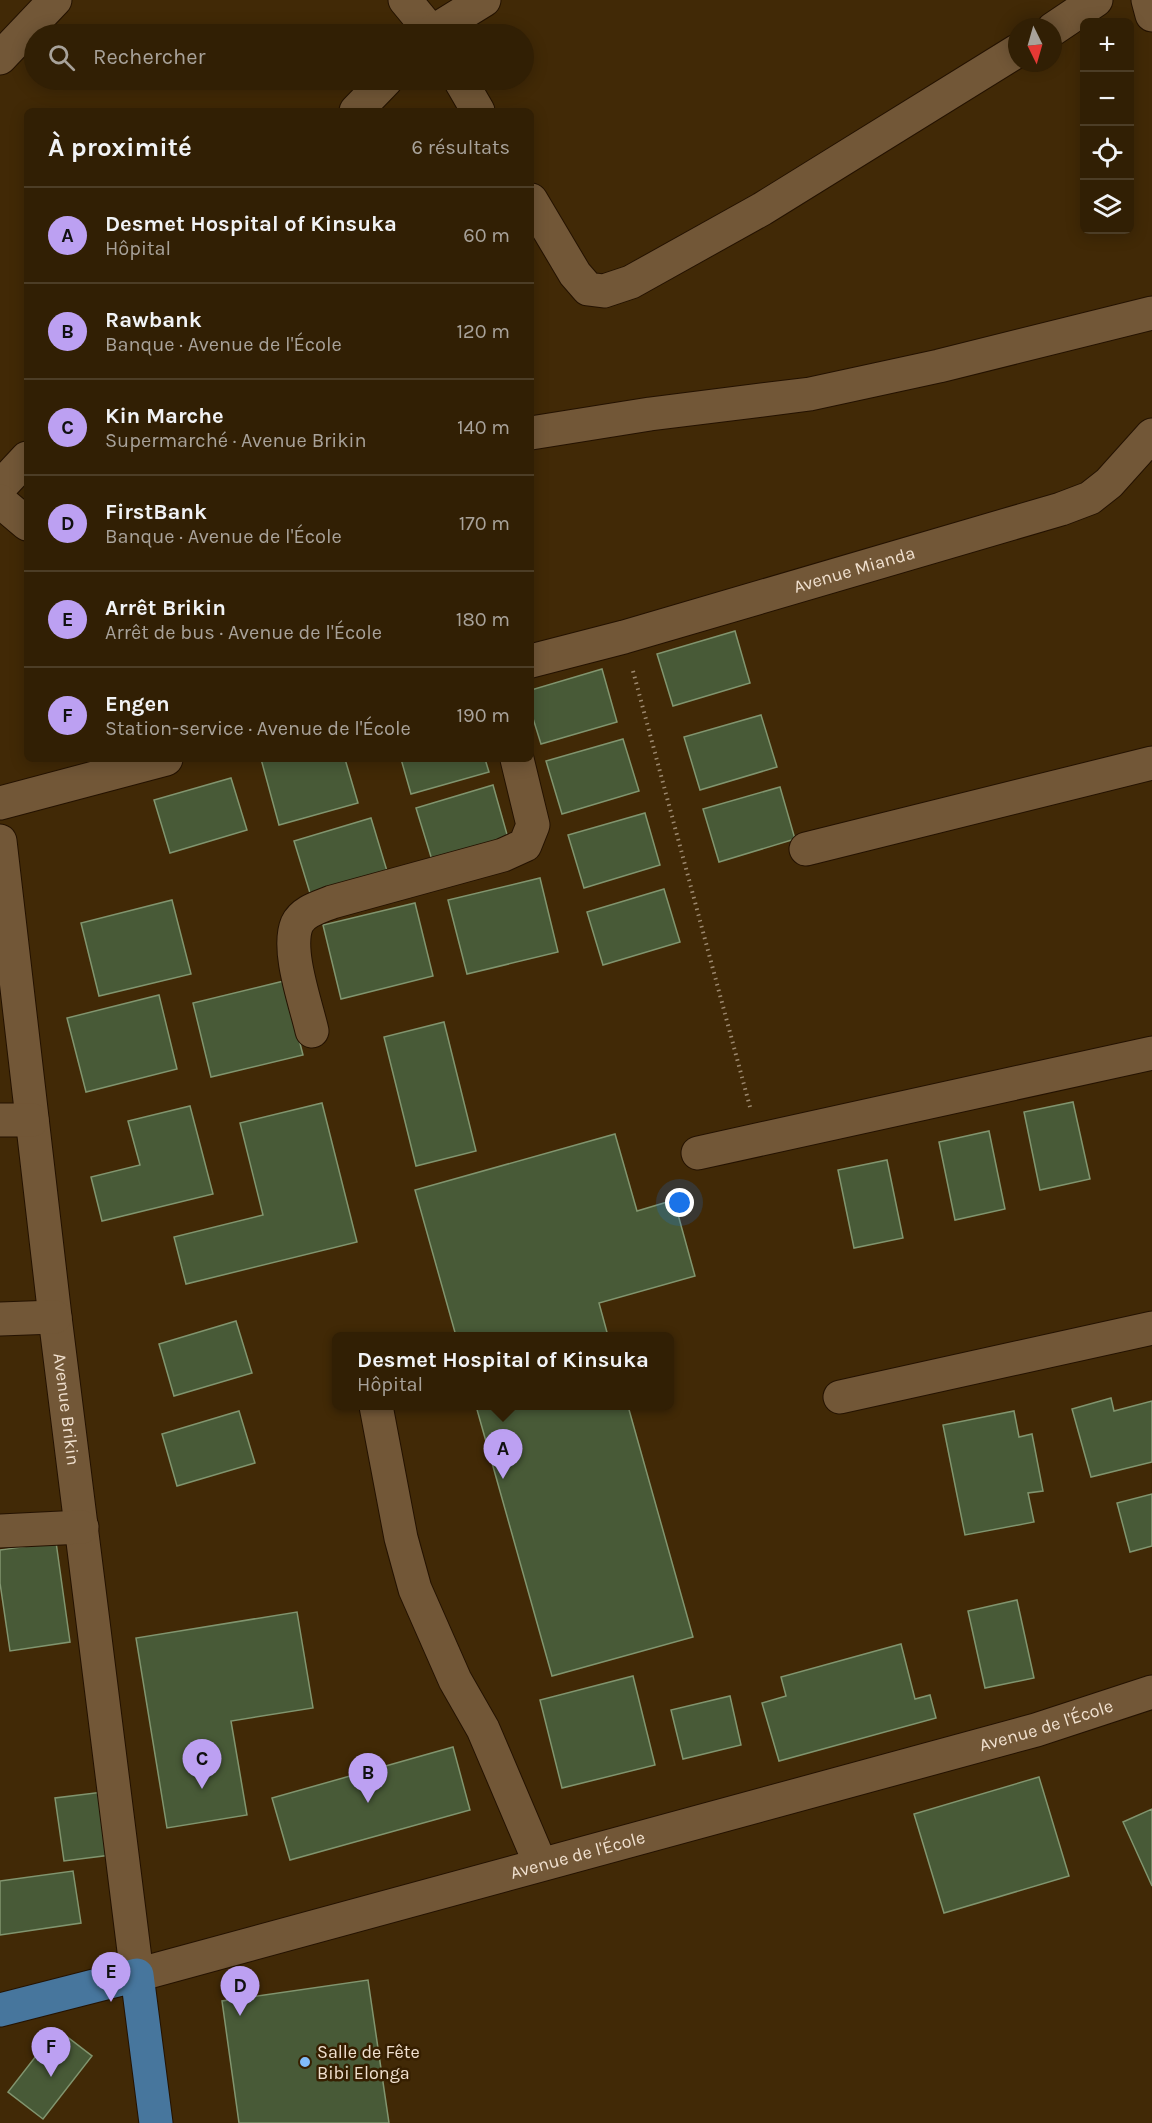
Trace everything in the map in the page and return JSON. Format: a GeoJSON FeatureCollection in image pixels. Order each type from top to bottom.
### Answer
{"type":"FeatureCollection","features":[{"type":"Feature","properties":{"kind":"main road","name":"Avenue de l'École"},"geometry":{"type":"LineString","coordinates":[[0,2010],[137,1975]]}},
{"type":"Feature","properties":{"kind":"main road"},"geometry":{"type":"LineString","coordinates":[[137,1975],[156,2123]]}},
{"type":"Feature","properties":{"kind":"street"},"geometry":{"type":"LineString","coordinates":[[32,24],[55,0]]}},
{"type":"Feature","properties":{"kind":"street"},"geometry":{"type":"LineString","coordinates":[[405,0],[423,24]]}},
{"type":"Feature","properties":{"kind":"street"},"geometry":{"type":"LineString","coordinates":[[447,24],[484,0]]}},
{"type":"Feature","properties":{"kind":"street"},"geometry":{"type":"LineString","coordinates":[[1062,23],[1096,0]]}},
{"type":"Feature","properties":{"kind":"street"},"geometry":{"type":"LineString","coordinates":[[1148,0],[1152,15]]}},
{"type":"Feature","properties":{"kind":"street"},"geometry":{"type":"LineString","coordinates":[[0,58],[24,33]]}},
{"type":"Feature","properties":{"kind":"street"},"geometry":{"type":"LineString","coordinates":[[534,205],[575,274],[588,289],[604,291],[631,282],[762,209],[1008,57]]}},
{"type":"Feature","properties":{"kind":"street"},"geometry":{"type":"LineString","coordinates":[[359,108],[376,90]]}},
{"type":"Feature","properties":{"kind":"street"},"geometry":{"type":"LineString","coordinates":[[466,90],[476,108]]}},
{"type":"Feature","properties":{"kind":"street"},"geometry":{"type":"LineString","coordinates":[[534,433],[650,414],[810,394],[939,366],[1152,313]]}},
{"type":"Feature","properties":{"kind":"street","name":"Avenue Mianda"},"geometry":{"type":"LineString","coordinates":[[534,661],[624,638],[1061,509],[1090,498],[1109,483],[1152,435]]}},
{"type":"Feature","properties":{"kind":"street"},"geometry":{"type":"LineString","coordinates":[[0,487],[24,461]]}},
{"type":"Feature","properties":{"kind":"street"},"geometry":{"type":"LineString","coordinates":[[0,501],[24,521]]}},
{"type":"Feature","properties":{"kind":"street"},"geometry":{"type":"LineString","coordinates":[[0,803],[154,762]]}},
{"type":"Feature","properties":{"kind":"street"},"geometry":{"type":"LineString","coordinates":[[312,1031],[292,945],[297,923],[309,911],[332,902],[502,855],[525,845],[533,825],[519,762]]}},
{"type":"Feature","properties":{"kind":"street"},"geometry":{"type":"LineString","coordinates":[[806,849],[1152,763]]}},
{"type":"Feature","properties":{"kind":"street","name":"Avenue Brikin"},"geometry":{"type":"LineString","coordinates":[[0,841],[55,1317],[137,1975]]}},
{"type":"Feature","properties":{"kind":"street"},"geometry":{"type":"LineString","coordinates":[[698,1153],[1152,1053]]}},
{"type":"Feature","properties":{"kind":"street"},"geometry":{"type":"LineString","coordinates":[[0,1120],[32,1120]]}},
{"type":"Feature","properties":{"kind":"street"},"geometry":{"type":"LineString","coordinates":[[0,1319],[55,1317]]}},
{"type":"Feature","properties":{"kind":"street"},"geometry":{"type":"LineString","coordinates":[[840,1397],[1152,1328]]}},
{"type":"Feature","properties":{"kind":"street"},"geometry":{"type":"LineString","coordinates":[[377,1410],[401,1538],[415,1589],[455,1680],[483,1729],[540,1863]]}},
{"type":"Feature","properties":{"kind":"street"},"geometry":{"type":"LineString","coordinates":[[0,1531],[82,1527]]}},
{"type":"Feature","properties":{"kind":"street","name":"Avenue de l'École"},"geometry":{"type":"LineString","coordinates":[[137,1975],[540,1863],[1036,1730],[1152,1692]]}},
{"type":"Feature","properties":{"kind":"path"},"geometry":{"type":"LineString","coordinates":[[624,638],[759,1140]]}},
{"type":"Feature","properties":{"kind":"building"},"geometry":{"type":"Polygon","coordinates":[[[735,631],[750,683],[673,706],[657,654],[735,631]]]}},
{"type":"Feature","properties":{"kind":"building"},"geometry":{"type":"Polygon","coordinates":[[[602,669],[617,722],[541,744],[534,722],[534,689],[602,669]]]}},
{"type":"Feature","properties":{"kind":"building"},"geometry":{"type":"Polygon","coordinates":[[[761,715],[777,767],[700,790],[684,737],[761,715]]]}},
{"type":"Feature","properties":{"kind":"building"},"geometry":{"type":"Polygon","coordinates":[[[623,739],[639,791],[562,814],[546,761],[623,739]]]}},
{"type":"Feature","properties":{"kind":"building"},"geometry":{"type":"Polygon","coordinates":[[[262,762],[346,762],[358,803],[279,825],[262,762]]]}},
{"type":"Feature","properties":{"kind":"building"},"geometry":{"type":"Polygon","coordinates":[[[402,762],[486,762],[489,772],[411,794],[402,762]]]}},
{"type":"Feature","properties":{"kind":"building"},"geometry":{"type":"Polygon","coordinates":[[[231,778],[247,830],[170,853],[154,800],[231,778]]]}},
{"type":"Feature","properties":{"kind":"building"},"geometry":{"type":"Polygon","coordinates":[[[493,785],[508,838],[432,860],[416,808],[493,785]]]}},
{"type":"Feature","properties":{"kind":"building"},"geometry":{"type":"Polygon","coordinates":[[[780,787],[795,839],[719,862],[703,809],[780,787]]]}},
{"type":"Feature","properties":{"kind":"building"},"geometry":{"type":"Polygon","coordinates":[[[645,813],[660,865],[584,888],[568,835],[645,813]]]}},
{"type":"Feature","properties":{"kind":"building"},"geometry":{"type":"Polygon","coordinates":[[[371,818],[387,871],[310,893],[294,841],[371,818]]]}},
{"type":"Feature","properties":{"kind":"building"},"geometry":{"type":"Polygon","coordinates":[[[540,878],[558,952],[467,974],[448,900],[540,878]]]}},
{"type":"Feature","properties":{"kind":"building"},"geometry":{"type":"Polygon","coordinates":[[[664,889],[680,942],[603,965],[587,912],[664,889]]]}},
{"type":"Feature","properties":{"kind":"building"},"geometry":{"type":"Polygon","coordinates":[[[172,900],[191,974],[99,996],[81,923],[172,900]]]}},
{"type":"Feature","properties":{"kind":"building"},"geometry":{"type":"Polygon","coordinates":[[[415,903],[433,976],[341,999],[323,925],[415,903]]]}},
{"type":"Feature","properties":{"kind":"building"},"geometry":{"type":"Polygon","coordinates":[[[284,981],[303,1055],[211,1077],[193,1003],[284,981]]]}},
{"type":"Feature","properties":{"kind":"building"},"geometry":{"type":"Polygon","coordinates":[[[159,995],[177,1069],[86,1092],[67,1018],[159,995]]]}},
{"type":"Feature","properties":{"kind":"building"},"geometry":{"type":"Polygon","coordinates":[[[444,1022],[476,1151],[416,1166],[384,1037],[444,1022]]]}},
{"type":"Feature","properties":{"kind":"building"},"geometry":{"type":"Polygon","coordinates":[[[1073,1102],[1090,1179],[1040,1190],[1024,1112],[1073,1102]]]}},
{"type":"Feature","properties":{"kind":"building"},"geometry":{"type":"Polygon","coordinates":[[[322,1103],[357,1242],[186,1284],[174,1237],[263,1215],[240,1123],[322,1103]]]}},
{"type":"Feature","properties":{"kind":"building"},"geometry":{"type":"Polygon","coordinates":[[[190,1106],[213,1194],[102,1221],[91,1177],[140,1165],[128,1121],[190,1106]]]}},
{"type":"Feature","properties":{"kind":"building"},"geometry":{"type":"Polygon","coordinates":[[[989,1131],[1005,1209],[955,1220],[939,1142],[989,1131]]]}},
{"type":"Feature","properties":{"kind":"building"},"geometry":{"type":"Polygon","coordinates":[[[615,1134],[637,1211],[674,1200],[695,1276],[599,1303],[607,1332],[455,1332],[415,1190],[615,1134]]]}},
{"type":"Feature","properties":{"kind":"building"},"geometry":{"type":"Polygon","coordinates":[[[887,1160],[903,1238],[854,1248],[838,1170],[887,1160]]]}},
{"type":"Feature","properties":{"kind":"building"},"geometry":{"type":"Polygon","coordinates":[[[236,1321],[252,1373],[174,1396],[159,1344],[236,1321]]]}},
{"type":"Feature","properties":{"kind":"building"},"geometry":{"type":"Polygon","coordinates":[[[1111,1398],[1114,1411],[1152,1401],[1152,1462],[1091,1477],[1072,1409],[1111,1398]]]}},
{"type":"Feature","properties":{"kind":"building"},"geometry":{"type":"Polygon","coordinates":[[[477,1410],[629,1410],[693,1637],[552,1676],[477,1410]]]}},
{"type":"Feature","properties":{"kind":"building"},"geometry":{"type":"Polygon","coordinates":[[[239,1411],[255,1463],[177,1486],[162,1434],[239,1411]]]}},
{"type":"Feature","properties":{"kind":"building"},"geometry":{"type":"Polygon","coordinates":[[[1014,1411],[1019,1437],[1032,1434],[1043,1491],[1028,1493],[1034,1522],[965,1535],[943,1425],[1014,1411]]]}},
{"type":"Feature","properties":{"kind":"building"},"geometry":{"type":"Polygon","coordinates":[[[1152,1494],[1152,1546],[1130,1552],[1117,1503],[1152,1494]]]}},
{"type":"Feature","properties":{"kind":"building"},"geometry":{"type":"Polygon","coordinates":[[[56,1542],[70,1642],[10,1651],[0,1583],[0,1550],[56,1542]]]}},
{"type":"Feature","properties":{"kind":"building"},"geometry":{"type":"Polygon","coordinates":[[[1017,1600],[1034,1678],[985,1688],[968,1611],[1017,1600]]]}},
{"type":"Feature","properties":{"kind":"building"},"geometry":{"type":"Polygon","coordinates":[[[297,1612],[313,1708],[231,1721],[247,1815],[167,1828],[136,1638],[297,1612]]]}},
{"type":"Feature","properties":{"kind":"building"},"geometry":{"type":"Polygon","coordinates":[[[901,1644],[915,1699],[930,1695],[936,1718],[779,1761],[762,1703],[786,1696],[781,1677],[901,1644]]]}},
{"type":"Feature","properties":{"kind":"building"},"geometry":{"type":"Polygon","coordinates":[[[633,1676],[655,1765],[562,1788],[540,1700],[633,1676]]]}},
{"type":"Feature","properties":{"kind":"building"},"geometry":{"type":"Polygon","coordinates":[[[730,1696],[741,1745],[683,1759],[671,1710],[730,1696]]]}},
{"type":"Feature","properties":{"kind":"building"},"geometry":{"type":"Polygon","coordinates":[[[453,1747],[470,1810],[290,1860],[272,1798],[453,1747]]]}},
{"type":"Feature","properties":{"kind":"building"},"geometry":{"type":"Polygon","coordinates":[[[1039,1777],[1069,1876],[944,1913],[914,1814],[1039,1777]]]}},
{"type":"Feature","properties":{"kind":"building"},"geometry":{"type":"Polygon","coordinates":[[[103,1792],[111,1855],[64,1861],[55,1798],[103,1792]]]}},
{"type":"Feature","properties":{"kind":"building"},"geometry":{"type":"Polygon","coordinates":[[[1152,1809],[1152,1886],[1123,1822],[1152,1809]]]}},
{"type":"Feature","properties":{"kind":"building"},"geometry":{"type":"Polygon","coordinates":[[[73,1871],[81,1923],[0,1935],[0,1881],[73,1871]]]}},
{"type":"Feature","properties":{"kind":"building","name":"Salle de Fête Bibi Elonga"},"geometry":{"type":"Polygon","coordinates":[[[368,1980],[389,2123],[239,2123],[222,2001],[368,1980]]]}},
{"type":"Feature","properties":{"kind":"building"},"geometry":{"type":"Polygon","coordinates":[[[57,2029],[92,2056],[43,2119],[8,2092],[57,2029]]]}},
{"type":"Feature","properties":{"kind":"place","name":"Desmet Hospital of Kinsuka"},"geometry":{"type":"Point","coordinates":[503,1479]}},
{"type":"Feature","properties":{"kind":"place","name":"Kin Marche"},"geometry":{"type":"Point","coordinates":[202,1789]}},
{"type":"Feature","properties":{"kind":"place","name":"Rawbank"},"geometry":{"type":"Point","coordinates":[368,1803]}},
{"type":"Feature","properties":{"kind":"place","name":"Arrêt Brikin"},"geometry":{"type":"Point","coordinates":[111,2002]}},
{"type":"Feature","properties":{"kind":"place","name":"FirstBank"},"geometry":{"type":"Point","coordinates":[240,2016]}},
{"type":"Feature","properties":{"kind":"place","name":"Salle de Fête Bibi Elonga"},"geometry":{"type":"Point","coordinates":[305,2062]}},
{"type":"Feature","properties":{"kind":"place","name":"Engen"},"geometry":{"type":"Point","coordinates":[51,2077]}}]}
